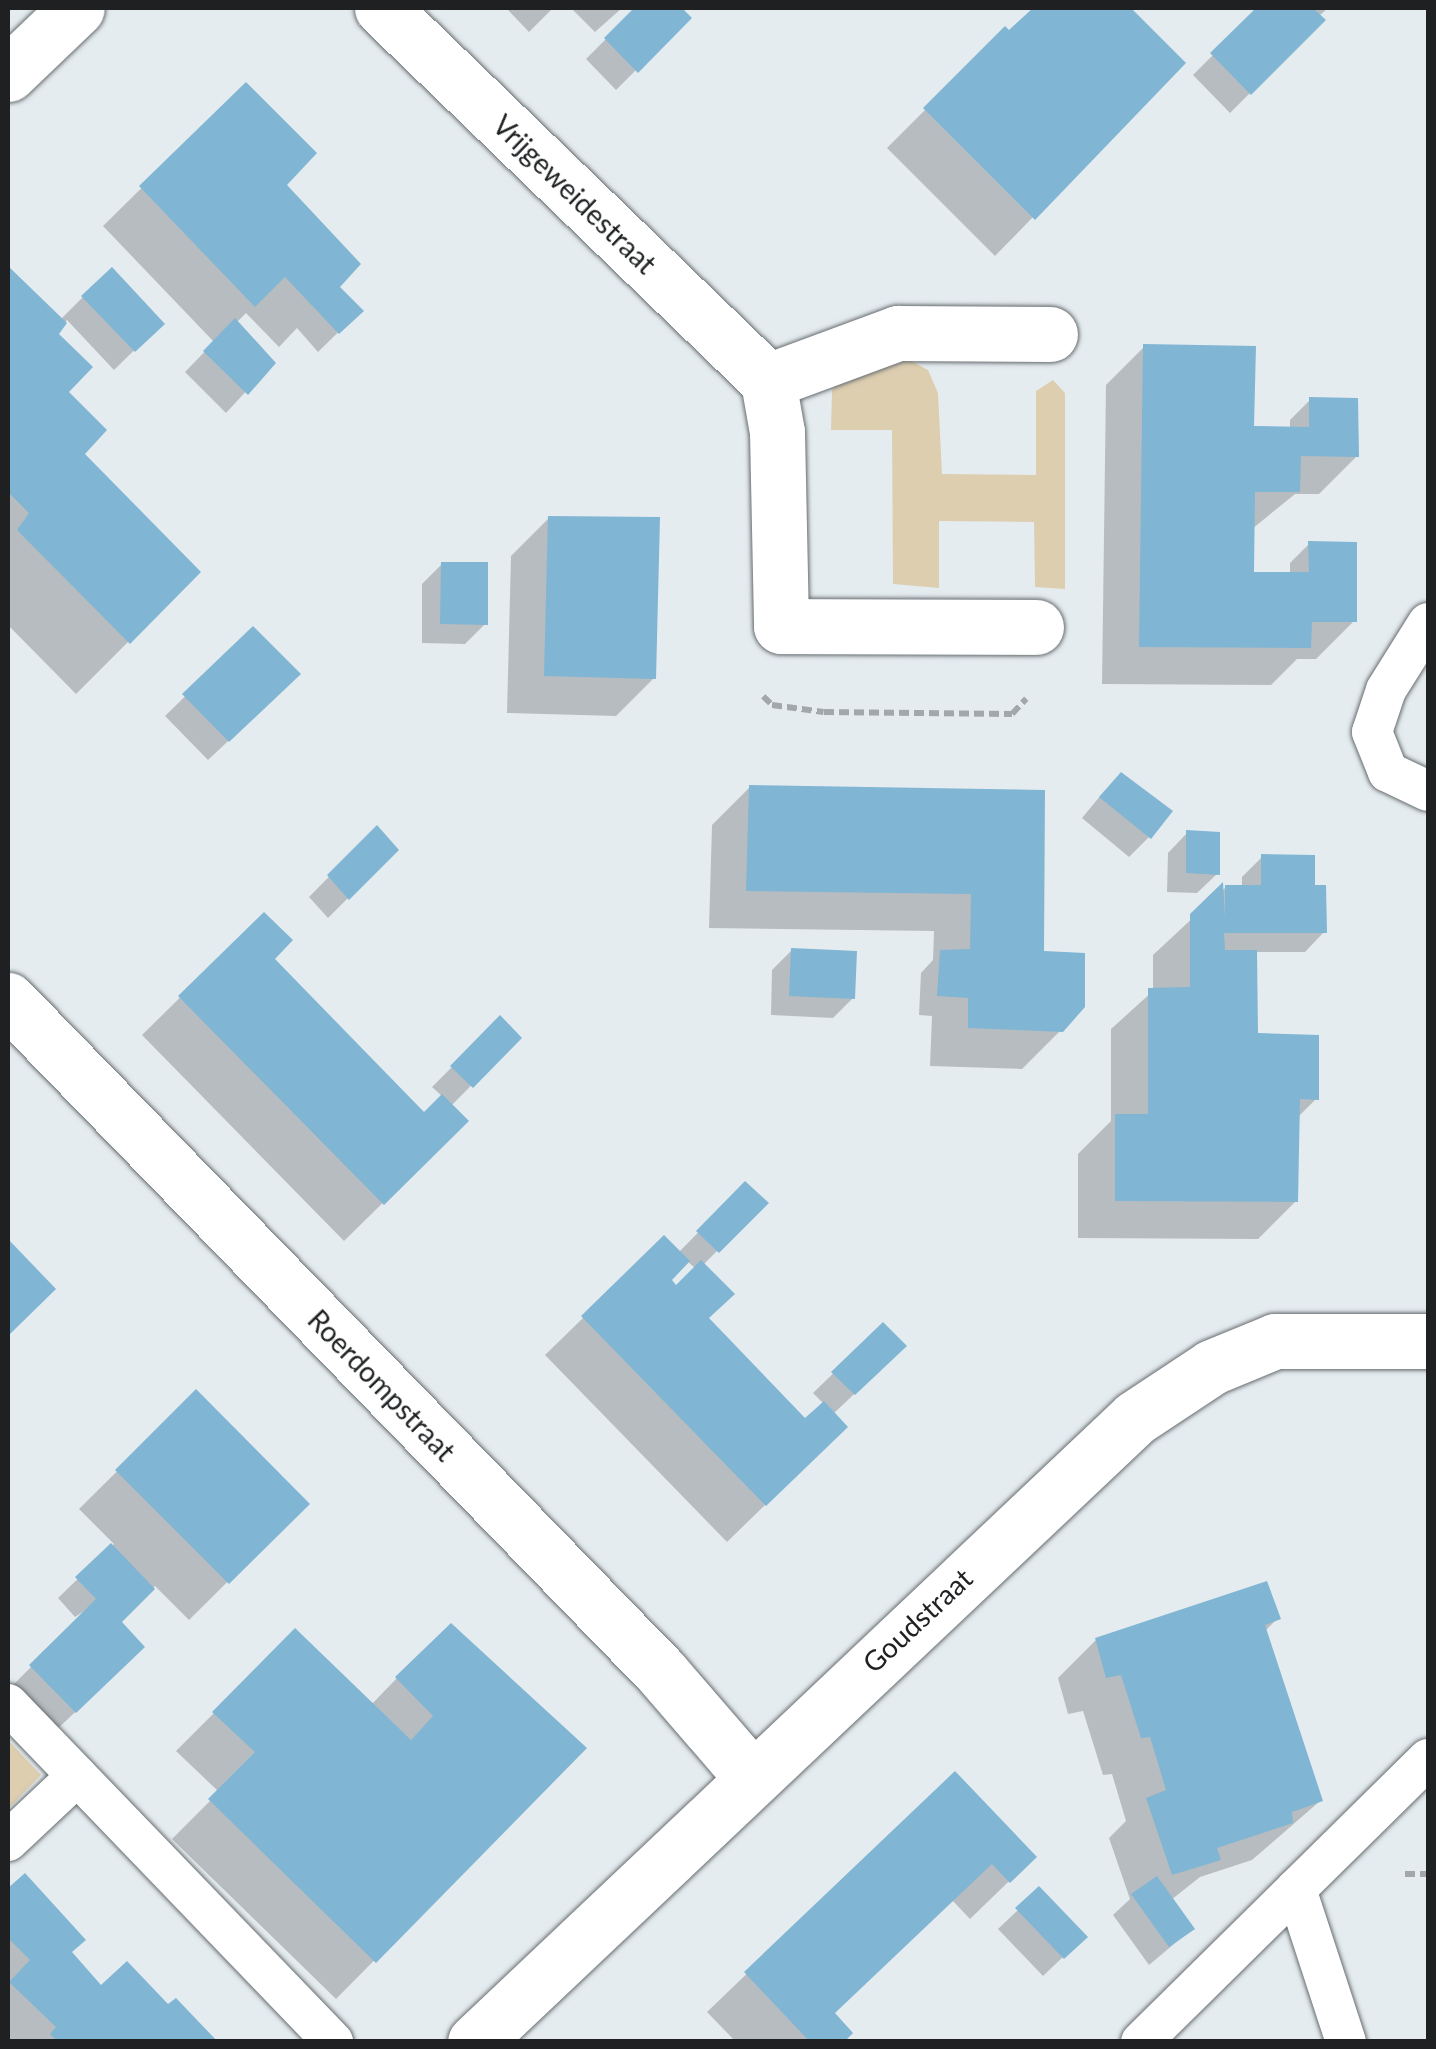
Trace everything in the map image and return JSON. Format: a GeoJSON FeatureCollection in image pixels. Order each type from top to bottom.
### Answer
{"type":"FeatureCollection","features":[{"type":"Feature","properties":{"kind":"street"},"geometry":{"type":"LineString","coordinates":[[8,74],[77,8]]}},
{"type":"Feature","properties":{"kind":"street","name":"Vrijgeweidestraat"},"geometry":{"type":"LineString","coordinates":[[382,8],[768,381]]}},
{"type":"Feature","properties":{"kind":"street"},"geometry":{"type":"LineString","coordinates":[[1036,627],[781,626],[777,432],[768,381],[898,333],[1050,334]]}},
{"type":"Feature","properties":{"kind":"street","name":"Roerdompstraat"},"geometry":{"type":"LineString","coordinates":[[8,1000],[661,1672],[750,1775]]}},
{"type":"Feature","properties":{"kind":"street","name":"Goudstraat"},"geometry":{"type":"LineString","coordinates":[[475,2042],[750,1775],[1135,1418],[1212,1367],[1275,1341],[1428,1341]]}},
{"type":"Feature","properties":{"kind":"lane"},"geometry":{"type":"LineString","coordinates":[[1428,622],[1386,690],[1372,732],[1388,772],[1428,792]]}},
{"type":"Feature","properties":{"kind":"lane"},"geometry":{"type":"LineString","coordinates":[[8,1704],[333,2042]]}},
{"type":"Feature","properties":{"kind":"lane"},"geometry":{"type":"LineString","coordinates":[[1141,2042],[1428,1759]]}},
{"type":"Feature","properties":{"kind":"lane"},"geometry":{"type":"LineString","coordinates":[[8,1841],[77,1776]]}},
{"type":"Feature","properties":{"kind":"lane"},"geometry":{"type":"LineString","coordinates":[[1296,1889],[1346,2042]]}},
{"type":"Feature","properties":{"kind":"shaded area"},"geometry":{"type":"Polygon","coordinates":[[[902,356],[928,370],[938,393],[942,474],[1036,475],[1036,391],[1053,380],[1065,393],[1065,589],[1035,587],[1034,522],[939,521],[939,588],[893,584],[892,430],[831,430],[832,391],[844,369],[902,356]]]}},
{"type":"Feature","properties":{"kind":"shaded area"},"geometry":{"type":"Polygon","coordinates":[[[8,1740],[41,1775],[8,1809],[8,1740]]]}},
{"type":"Feature","properties":{"kind":"building"},"geometry":{"type":"Polygon","coordinates":[[[634,8],[682,8],[692,18],[638,73],[604,38],[634,8]]]}},
{"type":"Feature","properties":{"kind":"building"},"geometry":{"type":"Polygon","coordinates":[[[1033,8],[1131,8],[1186,63],[1035,220],[923,108],[1005,26],[1009,30],[1033,8]]]}},
{"type":"Feature","properties":{"kind":"building"},"geometry":{"type":"Polygon","coordinates":[[[1256,8],[1313,8],[1326,20],[1251,95],[1210,53],[1256,8]]]}},
{"type":"Feature","properties":{"kind":"building"},"geometry":{"type":"Polygon","coordinates":[[[246,82],[317,153],[287,185],[361,264],[340,287],[364,311],[339,334],[285,277],[255,307],[139,186],[246,82]]]}},
{"type":"Feature","properties":{"kind":"building"},"geometry":{"type":"Polygon","coordinates":[[[8,266],[67,323],[59,334],[93,367],[69,392],[107,430],[85,454],[201,572],[130,644],[17,530],[29,513],[8,492],[8,266]]]}},
{"type":"Feature","properties":{"kind":"building"},"geometry":{"type":"Polygon","coordinates":[[[112,267],[165,324],[135,352],[81,296],[112,267]]]}},
{"type":"Feature","properties":{"kind":"building"},"geometry":{"type":"Polygon","coordinates":[[[235,318],[276,363],[248,395],[203,351],[235,318]]]}},
{"type":"Feature","properties":{"kind":"building"},"geometry":{"type":"Polygon","coordinates":[[[1143,344],[1256,346],[1254,426],[1309,427],[1309,397],[1358,398],[1359,457],[1301,456],[1300,492],[1255,492],[1254,572],[1309,572],[1308,541],[1357,542],[1357,622],[1312,622],[1311,648],[1139,647],[1143,344]]]}},
{"type":"Feature","properties":{"kind":"building"},"geometry":{"type":"Polygon","coordinates":[[[548,516],[660,517],[656,679],[544,676],[548,516]]]}},
{"type":"Feature","properties":{"kind":"building"},"geometry":{"type":"Polygon","coordinates":[[[441,562],[488,562],[488,625],[440,624],[441,562]]]}},
{"type":"Feature","properties":{"kind":"building"},"geometry":{"type":"Polygon","coordinates":[[[253,626],[301,674],[229,742],[182,694],[253,626]]]}},
{"type":"Feature","properties":{"kind":"building"},"geometry":{"type":"Polygon","coordinates":[[[1121,772],[1173,811],[1151,839],[1099,797],[1121,772]]]}},
{"type":"Feature","properties":{"kind":"building"},"geometry":{"type":"Polygon","coordinates":[[[749,785],[1045,790],[1044,951],[1085,953],[1085,1007],[1063,1032],[968,1028],[968,998],[937,996],[940,950],[970,949],[971,894],[746,891],[749,785]]]}},
{"type":"Feature","properties":{"kind":"building"},"geometry":{"type":"Polygon","coordinates":[[[377,825],[399,850],[349,900],[327,875],[377,825]]]}},
{"type":"Feature","properties":{"kind":"building"},"geometry":{"type":"Polygon","coordinates":[[[1186,830],[1220,832],[1220,875],[1186,873],[1186,830]]]}},
{"type":"Feature","properties":{"kind":"building"},"geometry":{"type":"Polygon","coordinates":[[[1261,854],[1315,855],[1315,885],[1326,885],[1327,933],[1224,933],[1225,950],[1257,950],[1258,1033],[1319,1035],[1319,1100],[1300,1099],[1298,1202],[1115,1201],[1115,1114],[1148,1114],[1148,988],[1190,987],[1190,914],[1223,882],[1225,918],[1225,885],[1261,885],[1261,854]]]}},
{"type":"Feature","properties":{"kind":"building"},"geometry":{"type":"Polygon","coordinates":[[[264,912],[293,940],[275,959],[424,1112],[442,1094],[469,1121],[384,1205],[178,996],[264,912]]]}},
{"type":"Feature","properties":{"kind":"building"},"geometry":{"type":"Polygon","coordinates":[[[791,948],[857,951],[855,999],[789,996],[791,948]]]}},
{"type":"Feature","properties":{"kind":"building"},"geometry":{"type":"Polygon","coordinates":[[[500,1015],[522,1038],[473,1088],[450,1066],[500,1015]]]}},
{"type":"Feature","properties":{"kind":"building"},"geometry":{"type":"Polygon","coordinates":[[[745,1181],[769,1203],[719,1253],[696,1231],[745,1181]]]}},
{"type":"Feature","properties":{"kind":"building"},"geometry":{"type":"Polygon","coordinates":[[[664,1235],[690,1261],[672,1280],[676,1285],[701,1260],[735,1294],[709,1318],[805,1418],[824,1401],[848,1427],[766,1506],[581,1316],[664,1235]]]}},
{"type":"Feature","properties":{"kind":"building"},"geometry":{"type":"Polygon","coordinates":[[[8,1239],[56,1289],[8,1336],[8,1239]]]}},
{"type":"Feature","properties":{"kind":"building"},"geometry":{"type":"Polygon","coordinates":[[[883,1322],[907,1346],[855,1395],[831,1372],[883,1322]]]}},
{"type":"Feature","properties":{"kind":"building"},"geometry":{"type":"Polygon","coordinates":[[[196,1389],[310,1504],[229,1584],[115,1470],[196,1389]]]}},
{"type":"Feature","properties":{"kind":"building"},"geometry":{"type":"Polygon","coordinates":[[[111,1543],[155,1589],[122,1622],[145,1647],[76,1713],[29,1665],[96,1599],[75,1577],[111,1543]]]}},
{"type":"Feature","properties":{"kind":"building"},"geometry":{"type":"Polygon","coordinates":[[[1267,1581],[1281,1619],[1265,1625],[1323,1801],[1292,1812],[1293,1823],[1217,1848],[1221,1860],[1172,1875],[1146,1798],[1166,1790],[1150,1737],[1141,1738],[1121,1675],[1106,1678],[1095,1638],[1267,1581]]]}},
{"type":"Feature","properties":{"kind":"building"},"geometry":{"type":"Polygon","coordinates":[[[451,1623],[587,1748],[376,1963],[208,1799],[255,1752],[212,1712],[295,1628],[411,1740],[433,1716],[395,1677],[451,1623]]]}},
{"type":"Feature","properties":{"kind":"building"},"geometry":{"type":"Polygon","coordinates":[[[955,1771],[1037,1857],[1010,1883],[992,1864],[835,2013],[853,2033],[844,2042],[810,2042],[744,1972],[955,1771]]]}},
{"type":"Feature","properties":{"kind":"building"},"geometry":{"type":"Polygon","coordinates":[[[25,1873],[86,1940],[72,1952],[101,1985],[127,1961],[168,2004],[176,1998],[218,2042],[58,2042],[50,2034],[56,2027],[9,1982],[30,1960],[8,1938],[8,1888],[25,1873]]]}},
{"type":"Feature","properties":{"kind":"building"},"geometry":{"type":"Polygon","coordinates":[[[1157,1876],[1195,1929],[1169,1947],[1131,1894],[1157,1876]]]}},
{"type":"Feature","properties":{"kind":"building"},"geometry":{"type":"Polygon","coordinates":[[[1039,1886],[1088,1937],[1064,1959],[1015,1908],[1039,1886]]]}}]}
